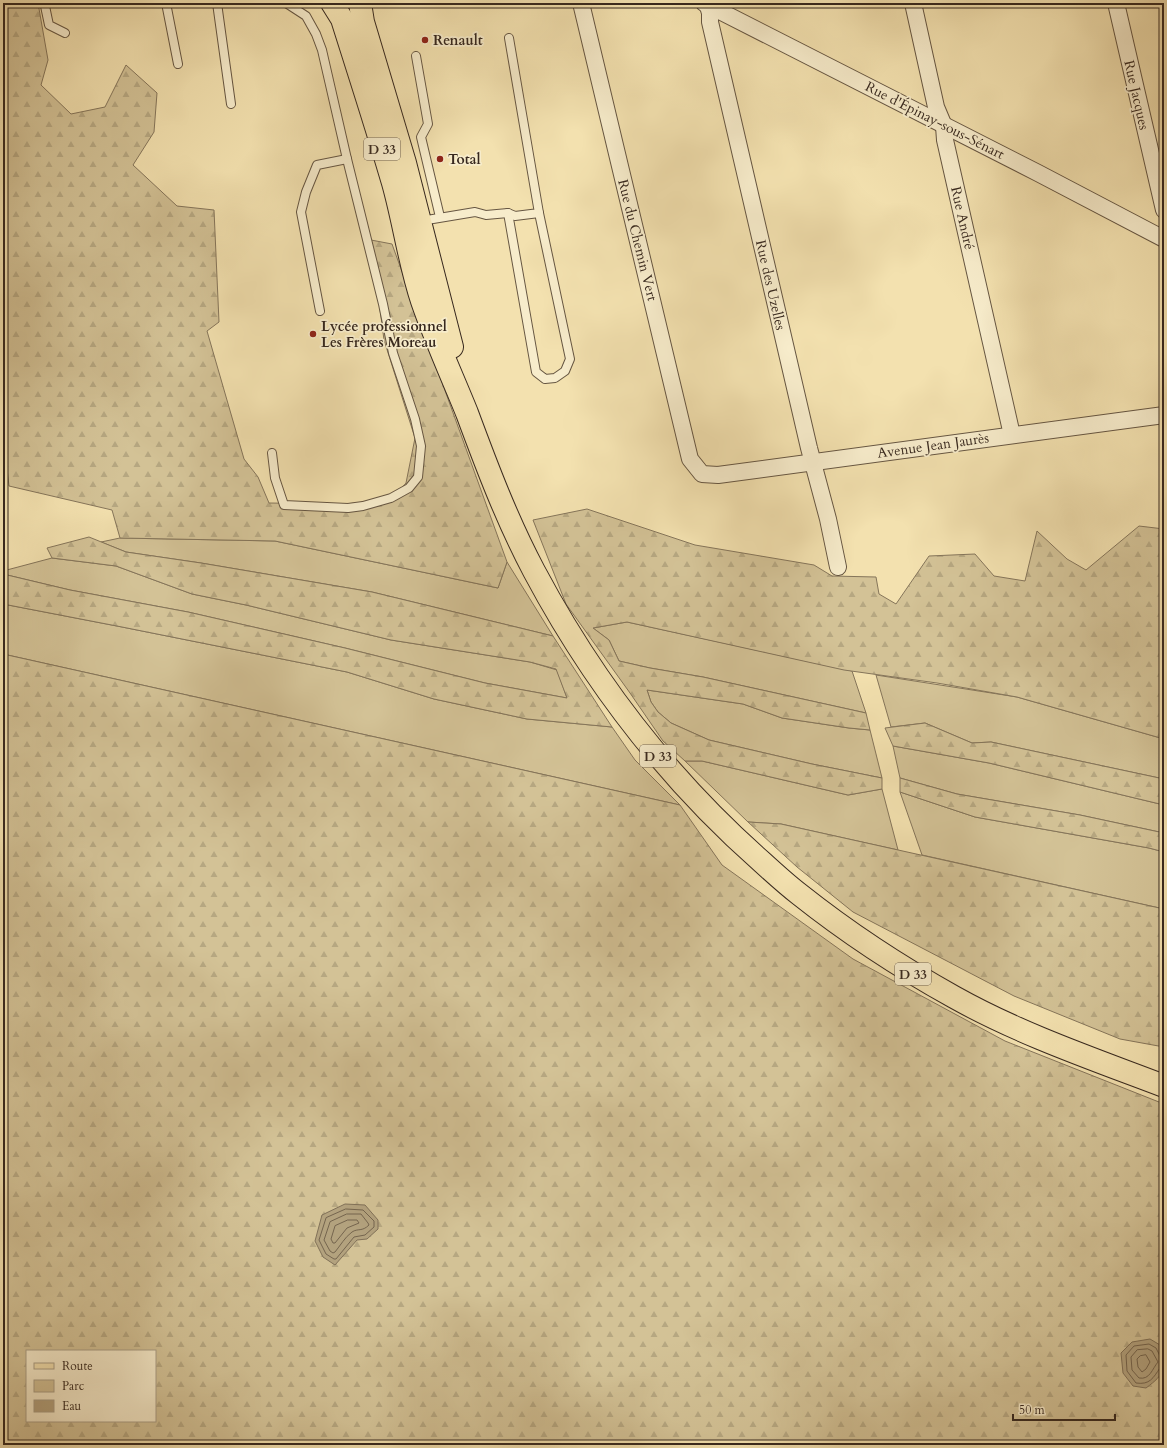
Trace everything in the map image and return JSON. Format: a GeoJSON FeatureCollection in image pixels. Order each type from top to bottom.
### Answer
{"type":"FeatureCollection","features":[{"type":"Feature","properties":{"kind":"main road","name":"D 33"},"geometry":{"type":"LineString","coordinates":[[332,3],[342,19],[394,186],[409,256],[422,300],[501,503],[532,569],[567,631],[600,680],[636,729],[691,793],[740,843],[796,892],[843,928],[908,971],[1012,1026],[1164,1086]]}},
{"type":"Feature","properties":{"kind":"main road","name":"D 33"},"geometry":{"type":"LineString","coordinates":[[360,3],[363,22],[405,163],[430,219],[444,311],[468,416]]}},
{"type":"Feature","properties":{"kind":"street","name":"Rue du Chemin Vert"},"geometry":{"type":"LineString","coordinates":[[581,3],[690,459],[702,474]]}},
{"type":"Feature","properties":{"kind":"street","name":"Rue André"},"geometry":{"type":"LineString","coordinates":[[913,3],[936,107],[944,126],[945,140],[1012,435]]}},
{"type":"Feature","properties":{"kind":"street","name":"Rue Jacques"},"geometry":{"type":"LineString","coordinates":[[1116,3],[1164,210]]}},
{"type":"Feature","properties":{"kind":"street","name":"Rue d'Épinay-sous-Sénart"},"geometry":{"type":"LineString","coordinates":[[706,4],[801,51],[1164,239]]}},
{"type":"Feature","properties":{"kind":"street","name":"Rue des Uzelles"},"geometry":{"type":"LineString","coordinates":[[706,4],[710,13],[710,22],[812,462],[828,519],[838,567]]}},
{"type":"Feature","properties":{"kind":"street","name":"Avenue Jean Jaurès"},"geometry":{"type":"LineString","coordinates":[[702,474],[718,475],[1164,415]]}},
{"type":"Feature","properties":{"kind":"lane"},"geometry":{"type":"LineString","coordinates":[[46,3],[45,6],[49,25],[65,32]]}},
{"type":"Feature","properties":{"kind":"lane"},"geometry":{"type":"LineString","coordinates":[[166,3],[178,64]]}},
{"type":"Feature","properties":{"kind":"lane"},"geometry":{"type":"LineString","coordinates":[[217,3],[231,104]]}},
{"type":"Feature","properties":{"kind":"lane"},"geometry":{"type":"LineString","coordinates":[[272,454],[275,478],[284,505],[348,508],[363,506],[391,498],[409,488],[418,477],[422,446],[415,419],[393,353],[383,304],[347,160],[322,50],[316,34],[306,16],[286,3]]}},
{"type":"Feature","properties":{"kind":"lane"},"geometry":{"type":"LineString","coordinates":[[508,213],[536,372],[545,378],[555,378],[565,371],[570,359],[539,212],[509,38]]}},
{"type":"Feature","properties":{"kind":"lane"},"geometry":{"type":"LineString","coordinates":[[416,56],[428,124],[421,137],[430,219],[475,212],[486,215],[508,213],[515,216],[539,212]]}},
{"type":"Feature","properties":{"kind":"lane"},"geometry":{"type":"LineString","coordinates":[[320,311],[301,212],[306,192],[317,165],[347,160]]}},
{"type":"Feature","properties":{"kind":"green space"},"geometry":{"type":"Polygon","coordinates":[[[3,3],[38,3],[48,60],[41,85],[71,114],[105,107],[126,65],[157,93],[154,132],[133,165],[177,206],[214,210],[219,322],[207,331],[244,459],[258,477],[269,503],[343,504],[390,501],[406,483],[415,438],[384,340],[371,240],[392,244],[507,562],[498,588],[275,541],[120,538],[112,510],[9,486],[3,434],[3,3]]]}},
{"type":"Feature","properties":{"kind":"green space"},"geometry":{"type":"Polygon","coordinates":[[[587,509],[695,545],[814,565],[832,576],[876,577],[879,594],[896,604],[929,556],[975,554],[994,576],[1025,581],[1037,531],[1067,559],[1086,570],[1139,526],[1164,529],[1164,739],[1017,697],[937,683],[844,670],[627,622],[593,628],[609,640],[619,661],[703,677],[866,713],[870,730],[782,718],[743,704],[647,690],[651,702],[658,712],[671,723],[709,740],[812,764],[882,778],[882,789],[848,795],[702,761],[685,761],[663,741],[566,604],[533,520],[587,509]]]}},
{"type":"Feature","properties":{"kind":"green space"},"geometry":{"type":"Polygon","coordinates":[[[89,537],[126,552],[372,592],[553,636],[612,727],[527,719],[434,699],[347,672],[3,604],[3,574],[70,590],[188,612],[345,648],[485,683],[567,698],[556,669],[530,662],[391,640],[246,605],[192,594],[116,566],[52,558],[47,548],[89,537]]]}},
{"type":"Feature","properties":{"kind":"green space"},"geometry":{"type":"Polygon","coordinates":[[[120,538],[275,541],[498,588],[507,562],[553,636],[372,592],[126,552],[101,542],[120,538]]]}},
{"type":"Feature","properties":{"kind":"green space"},"geometry":{"type":"Polygon","coordinates":[[[52,558],[116,566],[192,594],[246,605],[391,640],[530,662],[557,670],[567,698],[485,683],[345,648],[188,612],[70,590],[3,574],[3,571],[52,558]]]}},
{"type":"Feature","properties":{"kind":"green space"},"geometry":{"type":"Polygon","coordinates":[[[3,604],[347,672],[434,699],[527,719],[612,727],[635,760],[680,805],[3,654],[3,604]]]}},
{"type":"Feature","properties":{"kind":"green space"},"geometry":{"type":"Polygon","coordinates":[[[627,622],[852,671],[866,713],[703,677],[619,661],[609,640],[593,628],[627,622]]]}},
{"type":"Feature","properties":{"kind":"green space"},"geometry":{"type":"Polygon","coordinates":[[[3,654],[680,805],[722,865],[853,959],[1005,1041],[1164,1104],[1164,1445],[3,1445],[3,654]]]}},
{"type":"Feature","properties":{"kind":"green space"},"geometry":{"type":"Polygon","coordinates":[[[876,675],[1017,697],[1164,739],[1164,779],[991,742],[972,743],[925,723],[891,727],[876,675]]]}},
{"type":"Feature","properties":{"kind":"green space"},"geometry":{"type":"Polygon","coordinates":[[[647,690],[743,704],[782,718],[870,730],[882,778],[812,764],[709,740],[671,723],[658,712],[651,702],[647,690]]]}},
{"type":"Feature","properties":{"kind":"green space"},"geometry":{"type":"Polygon","coordinates":[[[925,723],[972,743],[991,742],[1164,779],[1164,805],[989,763],[893,746],[885,728],[925,723]]]}},
{"type":"Feature","properties":{"kind":"green space"},"geometry":{"type":"Polygon","coordinates":[[[893,746],[989,763],[1164,805],[1164,833],[1080,815],[957,794],[900,778],[893,746]]]}},
{"type":"Feature","properties":{"kind":"green space"},"geometry":{"type":"Polygon","coordinates":[[[685,761],[702,761],[848,795],[882,789],[898,850],[781,824],[748,822],[685,761]]]}},
{"type":"Feature","properties":{"kind":"green space"},"geometry":{"type":"Polygon","coordinates":[[[900,778],[957,794],[1080,815],[1164,833],[1164,852],[1149,848],[975,817],[900,792],[900,778]]]}},
{"type":"Feature","properties":{"kind":"green space"},"geometry":{"type":"Polygon","coordinates":[[[900,792],[975,817],[1149,848],[1164,852],[1164,909],[922,855],[900,792]]]}},
{"type":"Feature","properties":{"kind":"green space"},"geometry":{"type":"Polygon","coordinates":[[[748,822],[781,824],[1164,909],[1164,1047],[1120,1039],[1014,996],[853,912],[797,867],[748,822]]]}},
{"type":"Feature","properties":{"kind":"water"},"geometry":{"type":"Polygon","coordinates":[[[345,1204],[365,1205],[378,1220],[378,1229],[367,1239],[357,1240],[335,1265],[323,1257],[315,1241],[322,1215],[345,1204]]]}},
{"type":"Feature","properties":{"kind":"water"},"geometry":{"type":"Polygon","coordinates":[[[1150,1339],[1160,1345],[1164,1365],[1163,1370],[1157,1379],[1146,1388],[1133,1386],[1123,1373],[1121,1353],[1132,1342],[1150,1339]]]}},
{"type":"Feature","properties":{"kind":"place","name":"Renault"},"geometry":{"type":"Point","coordinates":[425,40]}},
{"type":"Feature","properties":{"kind":"place","name":"Total"},"geometry":{"type":"Point","coordinates":[440,159]}},
{"type":"Feature","properties":{"kind":"place","name":"Lycée professionnel Les Frères Moreau"},"geometry":{"type":"Point","coordinates":[313,334]}}]}
